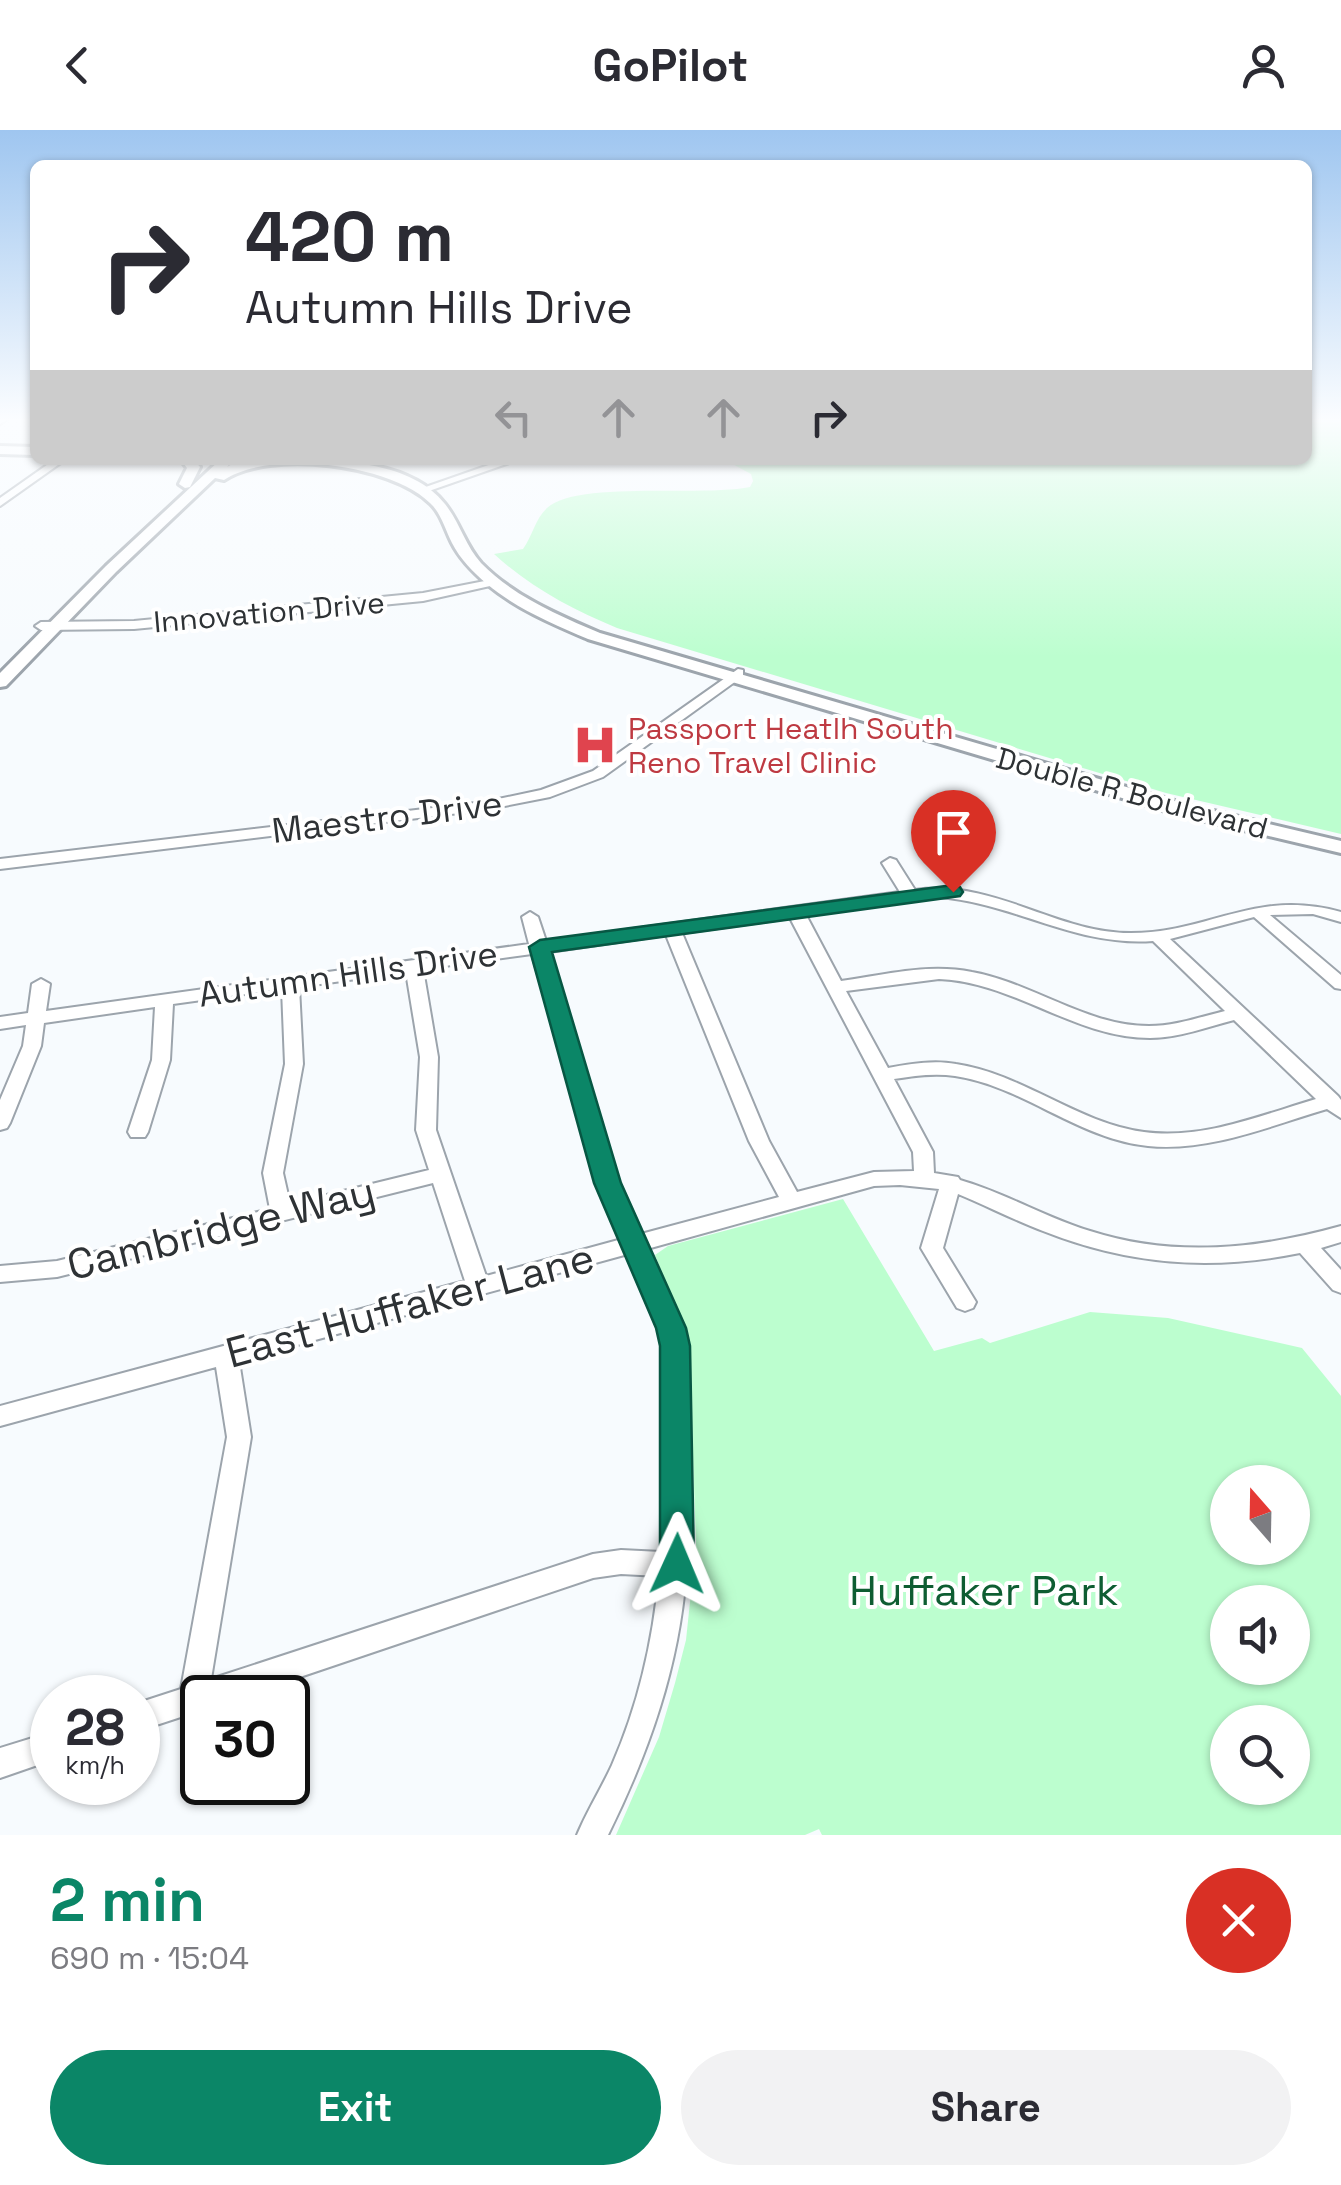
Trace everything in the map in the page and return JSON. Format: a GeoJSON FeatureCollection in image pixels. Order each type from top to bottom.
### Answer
{"type":"FeatureCollection","features":[{"type":"Feature","properties":{"kind":"main road"},"geometry":{"type":"LineString","coordinates":[[0,668],[179,498]]}},
{"type":"Feature","properties":{"kind":"main road","name":"Double R Boulevard"},"geometry":{"type":"LineString","coordinates":[[435,498],[465,552],[495,582],[535,608],[582,630],[1205,817],[1341,844]]}},
{"type":"Feature","properties":{"kind":"main road","name":"Double R Boulevard"},"geometry":{"type":"LineString","coordinates":[[441,498],[452,504],[484,558],[534,598],[608,632],[734,675]]}},
{"type":"Feature","properties":{"kind":"main road"},"geometry":{"type":"LineString","coordinates":[[0,682],[48,626]]}},
{"type":"Feature","properties":{"kind":"street","name":"Innovation Drive"},"geometry":{"type":"LineString","coordinates":[[48,626],[151,623],[423,597],[495,582]]}},
{"type":"Feature","properties":{"kind":"street","name":"Maestro Drive"},"geometry":{"type":"LineString","coordinates":[[0,864],[484,806],[545,794],[604,771],[734,675]]}},
{"type":"Feature","properties":{"kind":"street"},"geometry":{"type":"LineString","coordinates":[[890,863],[910,895]]}},
{"type":"Feature","properties":{"kind":"street","name":"Autumn Hills Drive"},"geometry":{"type":"LineString","coordinates":[[0,1023],[910,895],[969,893],[1102,936],[1157,936],[1256,911],[1296,906],[1341,917]]}},
{"type":"Feature","properties":{"kind":"street"},"geometry":{"type":"LineString","coordinates":[[796,911],[923,1152],[924,1177]]}},
{"type":"Feature","properties":{"kind":"street"},"geometry":{"type":"LineString","coordinates":[[1256,911],[1341,984]]}},
{"type":"Feature","properties":{"kind":"street"},"geometry":{"type":"LineString","coordinates":[[530,917],[608,1183],[675,1346],[677,1564],[664,1651],[630,1759],[592,1835]]}},
{"type":"Feature","properties":{"kind":"street"},"geometry":{"type":"LineString","coordinates":[[672,928],[760,1141],[791,1201]]}},
{"type":"Feature","properties":{"kind":"street"},"geometry":{"type":"LineString","coordinates":[[1157,936],[1336,1106]]}},
{"type":"Feature","properties":{"kind":"street"},"geometry":{"type":"LineString","coordinates":[[414,965],[430,1057],[424,1117],[478,1286]]}},
{"type":"Feature","properties":{"kind":"street"},"geometry":{"type":"LineString","coordinates":[[836,987],[923,974],[956,974],[991,982],[1100,1024],[1131,1031],[1163,1031],[1238,1012]]}},
{"type":"Feature","properties":{"kind":"street"},"geometry":{"type":"LineString","coordinates":[[281,1213],[273,1173],[294,1064],[290,982]]}},
{"type":"Feature","properties":{"kind":"street"},"geometry":{"type":"LineString","coordinates":[[0,1123],[25,1066],[41,984]]}},
{"type":"Feature","properties":{"kind":"street"},"geometry":{"type":"LineString","coordinates":[[138,1132],[161,1060],[164,1000]]}},
{"type":"Feature","properties":{"kind":"street"},"geometry":{"type":"LineString","coordinates":[[882,1075],[931,1068],[966,1072],[1102,1128],[1161,1140],[1199,1138],[1336,1106]]}},
{"type":"Feature","properties":{"kind":"street","name":"Cambridge Way"},"geometry":{"type":"LineString","coordinates":[[0,1274],[57,1269],[441,1174]]}},
{"type":"Feature","properties":{"kind":"street","name":"East Huffaker Lane"},"geometry":{"type":"LineString","coordinates":[[0,1416],[874,1179],[924,1177],[951,1182],[1061,1230],[1134,1251],[1229,1258],[1305,1245],[1341,1234]]}},
{"type":"Feature","properties":{"kind":"street"},"geometry":{"type":"LineString","coordinates":[[951,1182],[932,1242],[965,1302]]}},
{"type":"Feature","properties":{"kind":"street"},"geometry":{"type":"LineString","coordinates":[[1305,1245],[1341,1284]]}},
{"type":"Feature","properties":{"kind":"street"},"geometry":{"type":"LineString","coordinates":[[197,1675],[239,1436],[226,1355]]}},
{"type":"Feature","properties":{"kind":"street"},"geometry":{"type":"LineString","coordinates":[[265,1675],[593,1566],[620,1562],[677,1564]]}},
{"type":"Feature","properties":{"kind":"street"},"geometry":{"type":"LineString","coordinates":[[0,1763],[30,1753]]}},
{"type":"Feature","properties":{"kind":"green space"},"geometry":{"type":"Polygon","coordinates":[[[1341,498],[1341,834],[1166,793],[617,628],[552,596],[494,554],[523,549],[543,512],[562,499],[1341,498]]]}},
{"type":"Feature","properties":{"kind":"green space","name":"Huffaker Park"},"geometry":{"type":"Polygon","coordinates":[[[843,1199],[934,1351],[982,1338],[990,1343],[1090,1312],[1168,1318],[1302,1348],[1341,1396],[1341,1835],[822,1835],[819,1829],[805,1835],[616,1835],[659,1737],[675,1683],[686,1640],[696,1545],[689,1341],[655,1255],[668,1246],[843,1199]]]}},
{"type":"Feature","properties":{"kind":"place","name":"Passport Heatlh South Reno Travel Clinic"},"geometry":{"type":"Point","coordinates":[595,745]}},
{"type":"Feature","properties":{"kind":"route"},"geometry":{"type":"LineString","coordinates":[[677,1564],[675,1346],[671,1328],[608,1183],[540,947],[953,892]]}}]}
